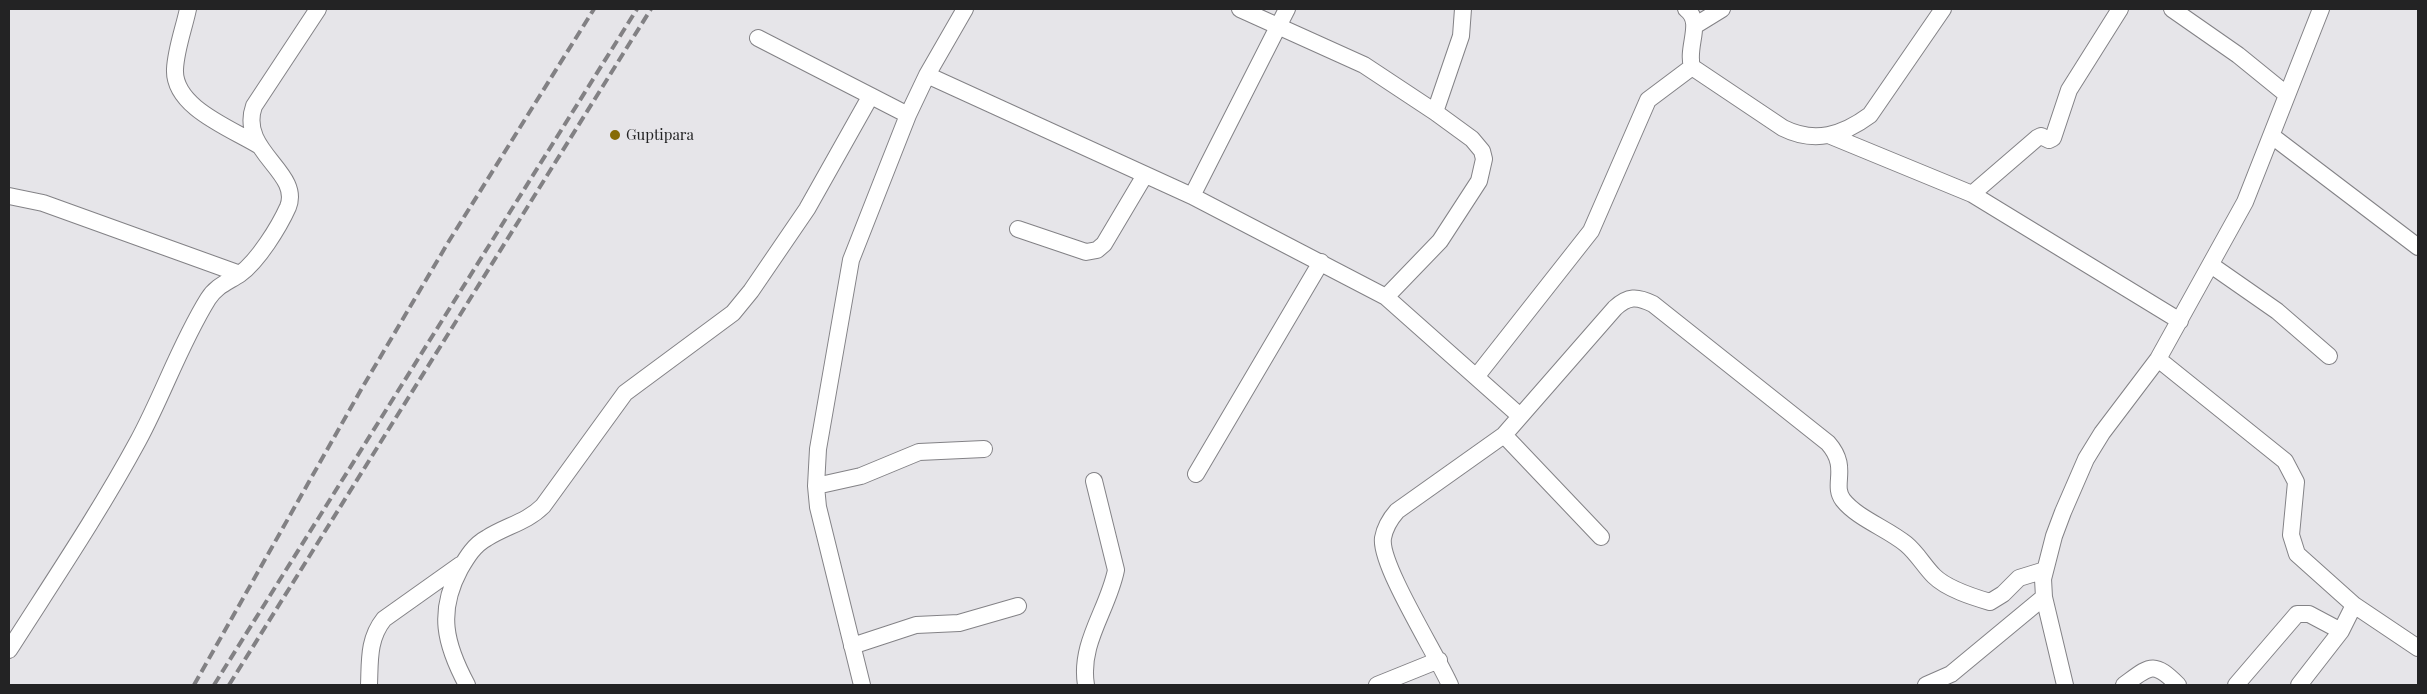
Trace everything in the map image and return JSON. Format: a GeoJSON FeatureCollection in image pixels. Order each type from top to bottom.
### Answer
{"type":"FeatureCollection","features":[{"type":"Feature","properties":{"kind":"street"},"geometry":{"type":"LineString","coordinates":[[188,9],[176,59],[176,84],[184,98],[194,107],[258,145]]}},
{"type":"Feature","properties":{"kind":"street"},"geometry":{"type":"LineString","coordinates":[[9,650],[112,489],[140,438],[211,293],[240,274],[262,250],[288,206],[290,189],[258,145],[250,123],[254,106],[318,9]]}},
{"type":"Feature","properties":{"kind":"street"},"geometry":{"type":"LineString","coordinates":[[862,685],[818,507],[816,486],[818,449],[851,260],[908,115],[927,75],[965,9]]}},
{"type":"Feature","properties":{"kind":"street"},"geometry":{"type":"LineString","coordinates":[[1240,9],[1364,65],[1435,112],[1472,139],[1482,151],[1484,159],[1479,181],[1440,240],[1386,297]]}},
{"type":"Feature","properties":{"kind":"street"},"geometry":{"type":"LineString","coordinates":[[1192,196],[1287,9]]}},
{"type":"Feature","properties":{"kind":"street"},"geometry":{"type":"LineString","coordinates":[[1435,112],[1461,36],[1463,9]]}},
{"type":"Feature","properties":{"kind":"street"},"geometry":{"type":"LineString","coordinates":[[1686,9],[1693,16],[1696,25],[1690,48],[1692,67]]}},
{"type":"Feature","properties":{"kind":"street"},"geometry":{"type":"LineString","coordinates":[[1696,25],[1722,9]]}},
{"type":"Feature","properties":{"kind":"street"},"geometry":{"type":"LineString","coordinates":[[1831,136],[1858,124],[1870,115],[1943,9]]}},
{"type":"Feature","properties":{"kind":"street"},"geometry":{"type":"LineString","coordinates":[[1972,194],[2037,138],[2041,136],[2049,140],[2053,138],[2069,90],[2120,9]]}},
{"type":"Feature","properties":{"kind":"street"},"geometry":{"type":"LineString","coordinates":[[2172,9],[2238,55],[2286,94]]}},
{"type":"Feature","properties":{"kind":"street"},"geometry":{"type":"LineString","coordinates":[[2065,685],[2044,596],[2045,570],[2063,512],[2086,459],[2102,433],[2158,359],[2245,202],[2321,9]]}},
{"type":"Feature","properties":{"kind":"street"},"geometry":{"type":"LineString","coordinates":[[758,38],[908,115]]}},
{"type":"Feature","properties":{"kind":"street"},"geometry":{"type":"LineString","coordinates":[[1692,67],[1795,134],[1831,136],[1972,194],[2180,321]]}},
{"type":"Feature","properties":{"kind":"street"},"geometry":{"type":"LineString","coordinates":[[1476,377],[1591,232],[1648,100],[1692,67]]}},
{"type":"Feature","properties":{"kind":"street"},"geometry":{"type":"LineString","coordinates":[[927,75],[1192,196],[1386,297],[1520,416]]}},
{"type":"Feature","properties":{"kind":"street"},"geometry":{"type":"LineString","coordinates":[[467,685],[455,664],[447,640],[445,614],[451,586],[474,547],[526,520],[543,506],[625,393],[733,313],[751,292],[800,220],[870,97]]}},
{"type":"Feature","properties":{"kind":"street"},"geometry":{"type":"LineString","coordinates":[[2272,136],[2418,247]]}},
{"type":"Feature","properties":{"kind":"street"},"geometry":{"type":"LineString","coordinates":[[1018,229],[1086,252],[1097,250],[1104,244],[1145,175]]}},
{"type":"Feature","properties":{"kind":"street"},"geometry":{"type":"LineString","coordinates":[[9,196],[43,203],[240,274]]}},
{"type":"Feature","properties":{"kind":"street"},"geometry":{"type":"LineString","coordinates":[[1196,474],[1321,262]]}},
{"type":"Feature","properties":{"kind":"street"},"geometry":{"type":"LineString","coordinates":[[2211,265],[2278,310],[2329,356]]}},
{"type":"Feature","properties":{"kind":"street"},"geometry":{"type":"LineString","coordinates":[[1450,685],[1439,660],[1391,572],[1383,540],[1388,522],[1396,511],[1504,435],[1614,308],[1622,301],[1632,297],[1641,298],[1653,304],[1828,443],[1835,451],[1840,464],[1839,485],[1842,499],[1850,507],[1907,545],[1935,577],[1945,584],[1990,602],[2004,594],[2019,578],[2045,570]]}},
{"type":"Feature","properties":{"kind":"street"},"geometry":{"type":"LineString","coordinates":[[2158,359],[2284,461],[2296,482],[2291,535],[2292,546],[2297,554],[2354,605],[2418,648]]}},
{"type":"Feature","properties":{"kind":"street"},"geometry":{"type":"LineString","coordinates":[[1504,435],[1601,537]]}},
{"type":"Feature","properties":{"kind":"street"},"geometry":{"type":"LineString","coordinates":[[816,486],[861,476],[919,452],[984,449]]}},
{"type":"Feature","properties":{"kind":"street"},"geometry":{"type":"LineString","coordinates":[[1086,685],[1084,676],[1088,644],[1113,584],[1116,570],[1094,481]]}},
{"type":"Feature","properties":{"kind":"street"},"geometry":{"type":"LineString","coordinates":[[369,685],[370,649],[376,628],[384,619],[464,563]]}},
{"type":"Feature","properties":{"kind":"street"},"geometry":{"type":"LineString","coordinates":[[1926,685],[1951,674],[2044,596]]}},
{"type":"Feature","properties":{"kind":"street"},"geometry":{"type":"LineString","coordinates":[[2299,685],[2341,631],[2354,605]]}},
{"type":"Feature","properties":{"kind":"street"},"geometry":{"type":"LineString","coordinates":[[852,646],[916,625],[959,623],[1018,606]]}},
{"type":"Feature","properties":{"kind":"street"},"geometry":{"type":"LineString","coordinates":[[2236,685],[2297,614],[2309,614],[2341,631]]}},
{"type":"Feature","properties":{"kind":"street"},"geometry":{"type":"LineString","coordinates":[[1377,685],[1439,660]]}},
{"type":"Feature","properties":{"kind":"street"},"geometry":{"type":"LineString","coordinates":[[2124,685],[2146,670],[2155,668],[2164,671],[2178,685]]}},
{"type":"Feature","properties":{"kind":"railway"},"geometry":{"type":"LineString","coordinates":[[194,685],[362,388],[449,241],[594,9]]}},
{"type":"Feature","properties":{"kind":"railway"},"geometry":{"type":"LineString","coordinates":[[214,685],[637,9]]}},
{"type":"Feature","properties":{"kind":"railway"},"geometry":{"type":"LineString","coordinates":[[229,685],[651,9]]}},
{"type":"Feature","properties":{"kind":"place","name":"Guptipara"},"geometry":{"type":"Point","coordinates":[615,135]}}]}
